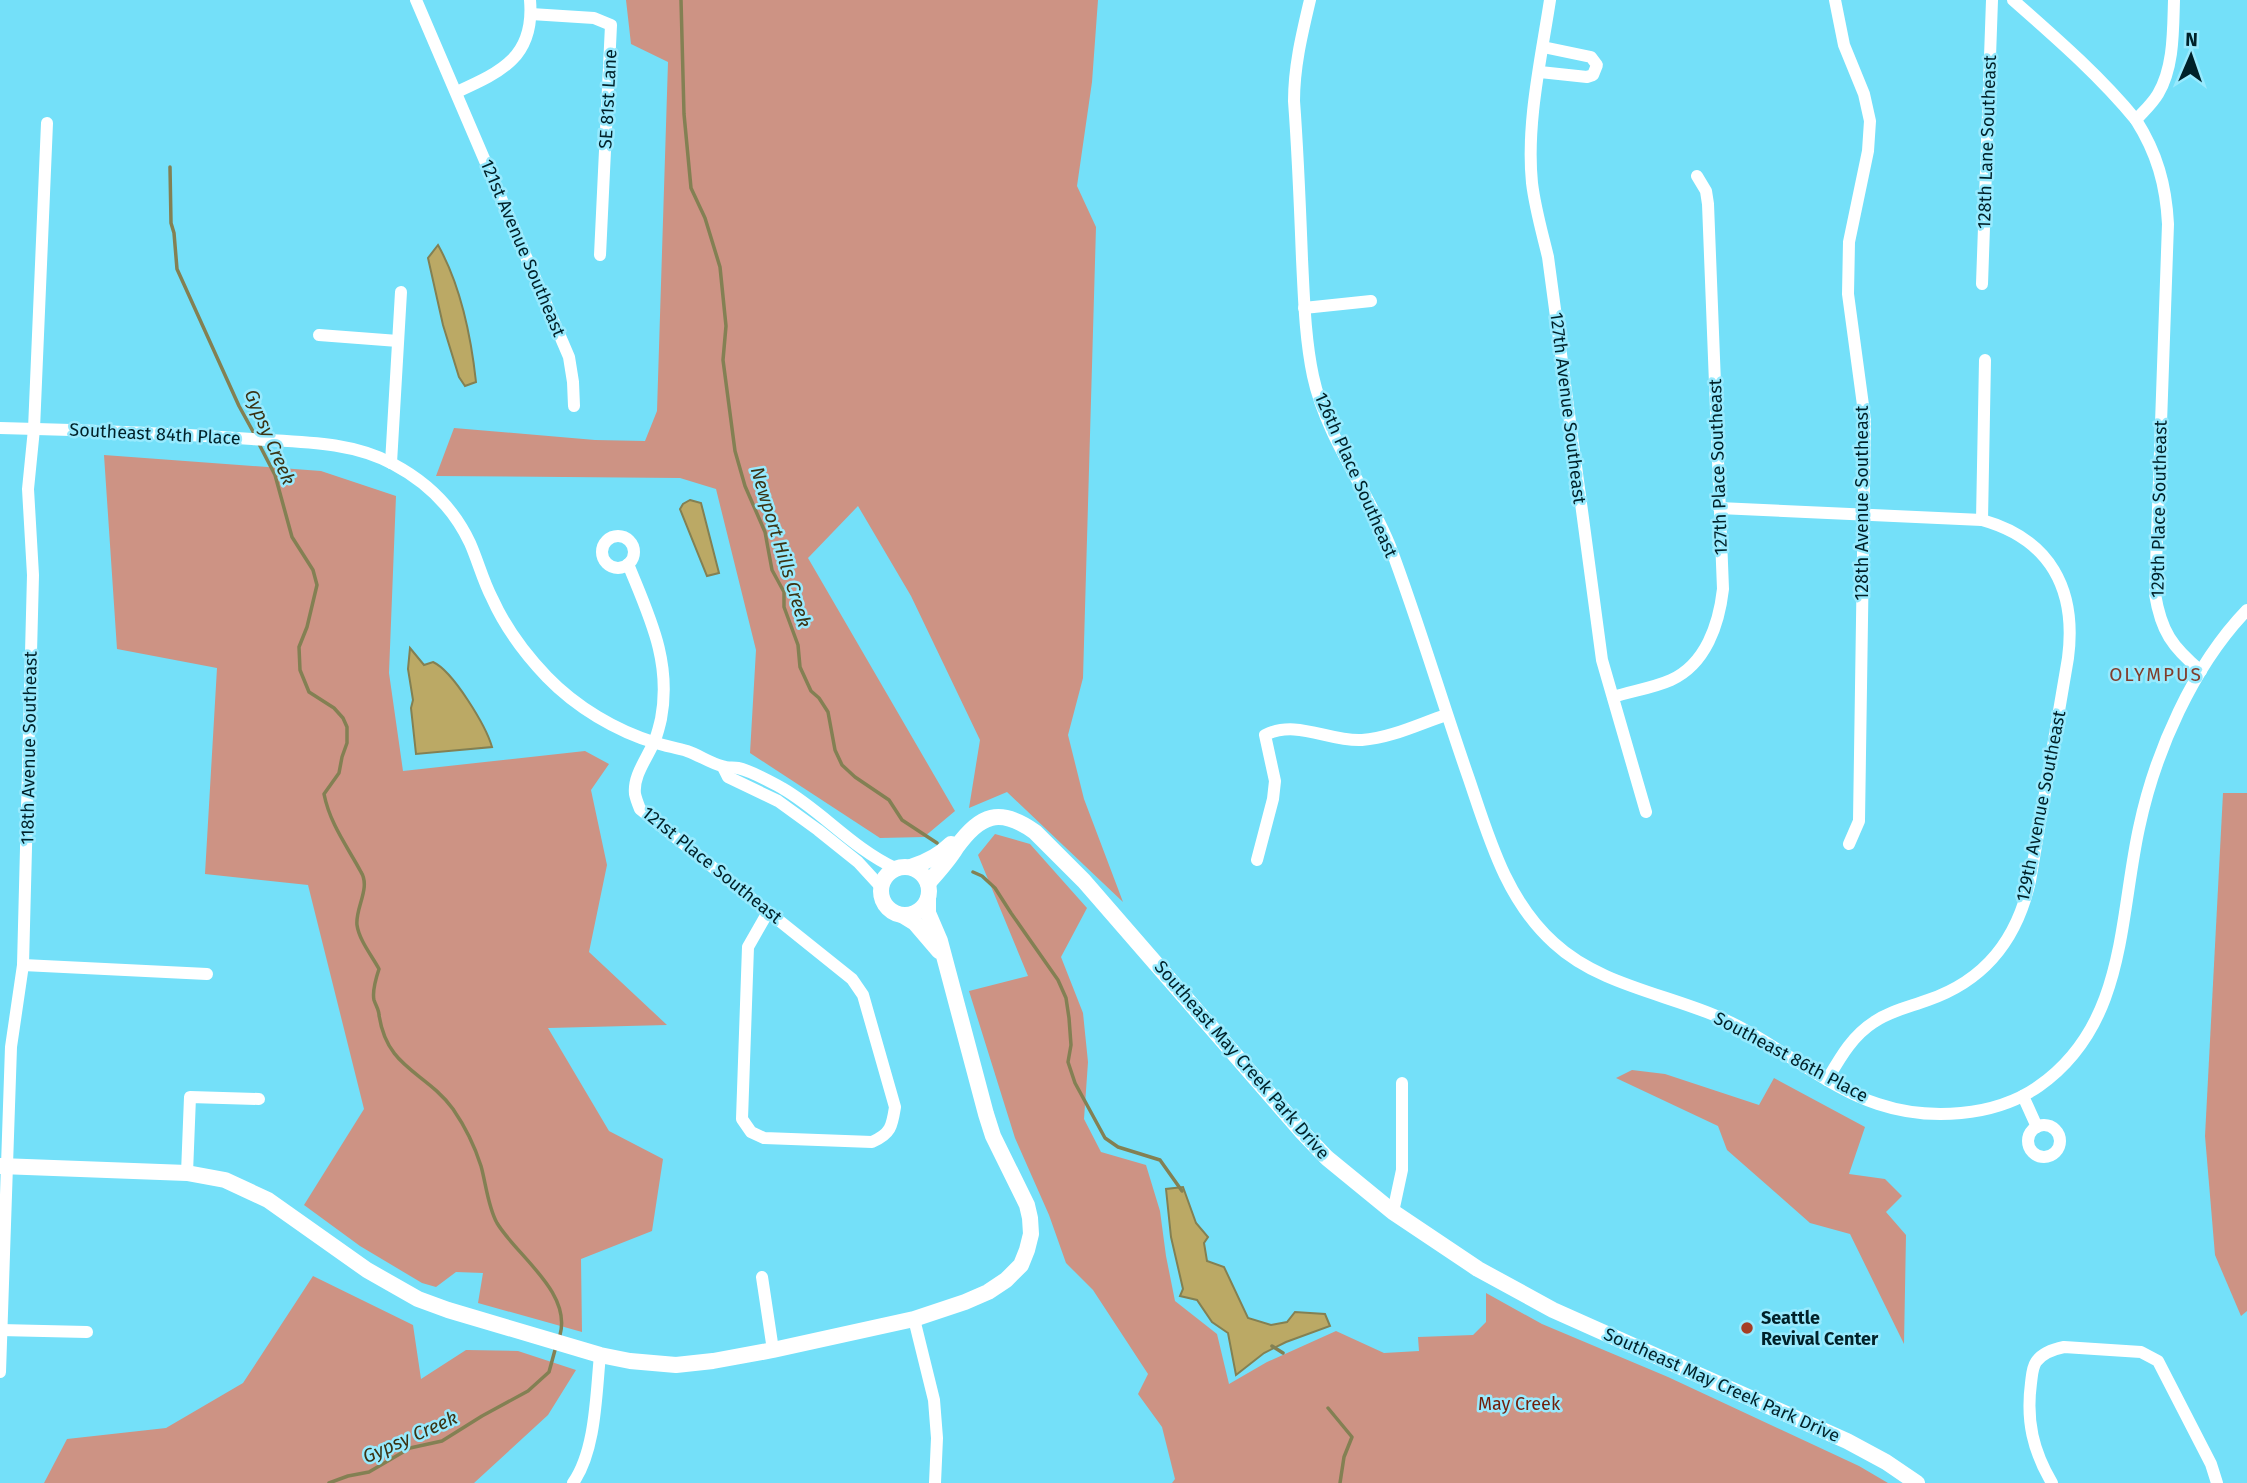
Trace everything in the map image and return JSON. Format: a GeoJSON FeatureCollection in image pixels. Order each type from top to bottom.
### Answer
{"type":"FeatureCollection","features":[{"type":"Feature","properties":{"kind":"street","name":"121st Avenue Southeast"},"geometry":{"type":"LineString","coordinates":[[416,0],[569,357],[574,406]]}},
{"type":"Feature","properties":{"kind":"street"},"geometry":{"type":"LineString","coordinates":[[457,92],[503,69],[520,50],[531,14],[530,0]]}},
{"type":"Feature","properties":{"kind":"street","name":"126th Place Southeast"},"geometry":{"type":"LineString","coordinates":[[1310,0],[1294,78],[1304,308],[1318,395],[1387,540],[1420,628],[1446,715],[1497,860],[1513,894],[1536,926]]}},
{"type":"Feature","properties":{"kind":"street","name":"127th Avenue Southeast"},"geometry":{"type":"LineString","coordinates":[[1550,0],[1531,139],[1534,201],[1548,257],[1602,660],[1646,812]]}},
{"type":"Feature","properties":{"kind":"street","name":"128th Avenue Southeast"},"geometry":{"type":"LineString","coordinates":[[1835,0],[1844,45],[1864,94],[1870,121],[1868,151],[1849,242],[1848,294],[1865,420],[1859,821],[1849,844]]}},
{"type":"Feature","properties":{"kind":"street","name":"128th Lane Southeast"},"geometry":{"type":"LineString","coordinates":[[1982,284],[1992,0]]}},
{"type":"Feature","properties":{"kind":"street","name":"129th Place Southeast"},"geometry":{"type":"LineString","coordinates":[[2013,0],[2120,101],[2136,120],[2158,162],[2167,201],[2168,224],[2155,594],[2161,619],[2171,642],[2201,671]]}},
{"type":"Feature","properties":{"kind":"street"},"geometry":{"type":"LineString","coordinates":[[2136,120],[2158,94],[2165,78],[2171,54],[2174,0]]}},
{"type":"Feature","properties":{"kind":"street","name":"SE 81st Lane"},"geometry":{"type":"LineString","coordinates":[[531,14],[594,18],[611,25],[600,255]]}},
{"type":"Feature","properties":{"kind":"street"},"geometry":{"type":"LineString","coordinates":[[1540,72],[1587,77],[1593,75],[1597,65],[1591,57],[1543,47]]}},
{"type":"Feature","properties":{"kind":"street","name":"118th Avenue Southeast"},"geometry":{"type":"LineString","coordinates":[[0,1372],[4,1166],[11,1047],[23,965],[33,575],[28,489],[34,429],[47,123]]}},
{"type":"Feature","properties":{"kind":"street","name":"127th Place Southeast"},"geometry":{"type":"LineString","coordinates":[[1613,697],[1671,680],[1694,663],[1709,642],[1721,606],[1723,589],[1708,204],[1706,191],[1697,176]]}},
{"type":"Feature","properties":{"kind":"street"},"geometry":{"type":"LineString","coordinates":[[391,463],[401,292]]}},
{"type":"Feature","properties":{"kind":"street"},"geometry":{"type":"LineString","coordinates":[[1304,308],[1371,300]]}},
{"type":"Feature","properties":{"kind":"street"},"geometry":{"type":"LineString","coordinates":[[319,335],[398,341]]}},
{"type":"Feature","properties":{"kind":"street"},"geometry":{"type":"LineString","coordinates":[[1982,520],[1985,360]]}},
{"type":"Feature","properties":{"kind":"street","name":"Southeast 84th Place"},"geometry":{"type":"LineString","coordinates":[[0,428],[202,435],[284,441],[347,447],[391,463],[428,487],[449,509],[469,542],[499,612],[523,649],[547,676],[582,706],[605,721],[654,743],[690,752],[723,767],[738,768],[782,788],[878,860],[903,867]]}},
{"type":"Feature","properties":{"kind":"street","name":"129th Avenue Southeast"},"geometry":{"type":"LineString","coordinates":[[1719,508],[1982,520],[1996,523],[2015,533],[2045,556],[2063,586],[2068,606],[2068,657],[2025,901],[2016,923],[1987,965],[1971,980],[1876,1020],[1862,1031],[1848,1046],[1827,1080]]}},
{"type":"Feature","properties":{"kind":"street","name":"121st Place Southeast"},"geometry":{"type":"LineString","coordinates":[[628,564],[658,637],[663,659],[661,719],[654,743],[639,770],[635,791],[639,809],[852,979],[863,995],[895,1107],[892,1124],[884,1137],[872,1142],[764,1138],[751,1132],[742,1119],[748,947],[768,912]]}},
{"type":"Feature","properties":{"kind":"street"},"geometry":{"type":"LineString","coordinates":[[2037,1127],[2023,1097],[2044,1083],[2080,1045],[2107,994],[2117,961],[2138,831],[2162,751],[2201,671],[2247,610]]}},
{"type":"Feature","properties":{"kind":"street"},"geometry":{"type":"LineString","coordinates":[[1257,860],[1275,781],[1265,735],[1275,730],[1297,729],[1361,740],[1386,736],[1446,715]]}},
{"type":"Feature","properties":{"kind":"street","name":"Southeast 84th Place"},"geometry":{"type":"LineString","coordinates":[[723,767],[729,778],[778,801],[818,830],[858,862],[880,886]]}},
{"type":"Feature","properties":{"kind":"street","name":"Southeast May Creek Park Drive"},"geometry":{"type":"LineString","coordinates":[[928,891],[972,827],[995,817],[1016,820],[1035,832],[1084,881],[1319,1149],[1393,1212],[1478,1269],[1553,1310],[1847,1441],[1917,1483]]}},
{"type":"Feature","properties":{"kind":"street","name":"Southeast May Creek Park Drive"},"geometry":{"type":"LineString","coordinates":[[903,867],[926,862],[965,835]]}},
{"type":"Feature","properties":{"kind":"street"},"geometry":{"type":"LineString","coordinates":[[4,1166],[187,1173],[226,1180],[254,1192],[367,1270],[418,1298],[448,1310],[600,1355],[661,1364],[713,1361],[914,1319],[965,1302],[1006,1280],[1021,1265],[1031,1234],[1027,1205],[993,1136],[986,1114],[940,941],[928,914],[925,876],[903,867],[888,872],[880,886],[880,894],[887,908],[915,923],[943,955]]}},
{"type":"Feature","properties":{"kind":"street"},"geometry":{"type":"LineString","coordinates":[[902,915],[917,912],[928,891]]}},
{"type":"Feature","properties":{"kind":"street","name":"Southeast 86th Place"},"geometry":{"type":"LineString","coordinates":[[1536,926],[1558,947],[1583,964],[1627,984],[1713,1014],[1827,1080],[1879,1104],[1908,1111],[1963,1113],[1989,1109],[2023,1097]]}},
{"type":"Feature","properties":{"kind":"street"},"geometry":{"type":"LineString","coordinates":[[23,965],[207,974]]}},
{"type":"Feature","properties":{"kind":"street"},"geometry":{"type":"LineString","coordinates":[[1393,1212],[1402,1170],[1402,1083]]}},
{"type":"Feature","properties":{"kind":"street"},"geometry":{"type":"LineString","coordinates":[[187,1173],[190,1097],[259,1099]]}},
{"type":"Feature","properties":{"kind":"street"},"geometry":{"type":"LineString","coordinates":[[762,1277],[773,1350]]}},
{"type":"Feature","properties":{"kind":"street"},"geometry":{"type":"LineString","coordinates":[[914,1319],[934,1400],[936,1483]]}},
{"type":"Feature","properties":{"kind":"street"},"geometry":{"type":"LineString","coordinates":[[1,1330],[87,1332]]}},
{"type":"Feature","properties":{"kind":"street"},"geometry":{"type":"LineString","coordinates":[[2052,1483],[2034,1446],[2030,1430],[2030,1392],[2036,1360],[2052,1349],[2064,1347],[2141,1352],[2151,1356],[2163,1368],[2211,1464],[2217,1483]]}},
{"type":"Feature","properties":{"kind":"street"},"geometry":{"type":"LineString","coordinates":[[573,1483],[584,1461],[591,1433],[600,1355]]}},
{"type":"Feature","properties":{"kind":"green space"},"geometry":{"type":"Polygon","coordinates":[[[626,0],[1098,0],[1092,82],[1077,186],[1096,227],[1083,678],[1068,735],[1084,799],[1123,902],[1007,792],[969,808],[980,740],[911,596],[858,506],[808,558],[955,811],[924,837],[880,838],[750,753],[756,650],[716,489],[680,478],[436,476],[454,428],[595,440],[645,441],[657,411],[668,62],[631,44],[626,0]]]}},
{"type":"Feature","properties":{"kind":"green space"},"geometry":{"type":"Polygon","coordinates":[[[104,455],[321,471],[396,496],[389,673],[403,771],[585,751],[609,764],[591,790],[607,865],[589,952],[667,1025],[548,1028],[609,1131],[663,1159],[652,1231],[581,1259],[582,1332],[478,1303],[483,1273],[456,1272],[436,1287],[422,1283],[360,1246],[304,1205],[364,1109],[308,885],[205,874],[217,668],[117,649],[104,455]]]}},
{"type":"Feature","properties":{"kind":"green space"},"geometry":{"type":"Polygon","coordinates":[[[2223,793],[2247,793],[2247,1311],[2241,1316],[2215,1255],[2205,1136],[2223,793]]]}},
{"type":"Feature","properties":{"kind":"green space","name":"May Creek"},"geometry":{"type":"Polygon","coordinates":[[[995,834],[1030,844],[1087,908],[1061,957],[1083,1013],[1088,1062],[1084,1119],[1101,1152],[1146,1165],[1160,1211],[1175,1301],[1217,1334],[1229,1384],[1267,1362],[1336,1331],[1384,1353],[1419,1351],[1418,1337],[1473,1335],[1486,1322],[1486,1293],[1542,1324],[1668,1377],[1859,1466],[1888,1483],[1172,1483],[1175,1479],[1162,1427],[1138,1394],[1148,1374],[1093,1290],[1066,1263],[1049,1215],[1015,1138],[969,991],[1028,976],[978,855],[995,834]]]}},
{"type":"Feature","properties":{"kind":"green space"},"geometry":{"type":"Polygon","coordinates":[[[1632,1070],[1665,1074],[1759,1105],[1774,1078],[1865,1127],[1849,1174],[1885,1179],[1902,1196],[1886,1212],[1906,1235],[1904,1344],[1850,1234],[1810,1223],[1727,1150],[1718,1126],[1616,1078],[1632,1070]]]}},
{"type":"Feature","properties":{"kind":"green space"},"geometry":{"type":"Polygon","coordinates":[[[313,1276],[413,1325],[421,1379],[466,1350],[518,1351],[576,1370],[548,1415],[474,1483],[44,1483],[67,1439],[166,1428],[243,1383],[313,1276]]]}},
{"type":"Feature","properties":{"kind":"shaded area"},"geometry":{"type":"Polygon","coordinates":[[[438,245],[453,277],[468,329],[476,382],[465,386],[459,377],[443,325],[428,258],[438,245]]]}},
{"type":"Feature","properties":{"kind":"shaded area"},"geometry":{"type":"Polygon","coordinates":[[[690,500],[701,503],[719,573],[707,576],[680,509],[690,500]]]}},
{"type":"Feature","properties":{"kind":"shaded area"},"geometry":{"type":"Polygon","coordinates":[[[410,648],[424,665],[433,662],[450,676],[476,713],[492,747],[416,754],[408,669],[410,648]]]}},
{"type":"Feature","properties":{"kind":"shaded area"},"geometry":{"type":"Polygon","coordinates":[[[1183,1187],[1196,1223],[1208,1237],[1204,1243],[1207,1261],[1224,1267],[1248,1318],[1271,1325],[1287,1322],[1295,1312],[1325,1314],[1330,1326],[1264,1353],[1236,1375],[1228,1333],[1212,1322],[1197,1300],[1180,1296],[1183,1289],[1171,1237],[1166,1189],[1183,1187]]]}},
{"type":"Feature","properties":{"kind":"waterway","name":"Newport Hills Creek"},"geometry":{"type":"LineString","coordinates":[[681,0],[684,114],[691,188],[705,218],[720,267],[726,326],[723,360],[735,451],[745,486],[765,532],[772,570],[784,592],[784,607],[798,645],[800,667],[811,691],[828,712],[835,750],[842,765],[889,800],[902,820],[937,843]]}},
{"type":"Feature","properties":{"kind":"waterway","name":"Gypsy Creek"},"geometry":{"type":"LineString","coordinates":[[170,167],[171,223],[177,269],[239,406],[256,437]]}},
{"type":"Feature","properties":{"kind":"waterway","name":"Gypsy Creek"},"geometry":{"type":"LineString","coordinates":[[259,444],[275,475],[292,537],[313,570],[317,585],[307,627],[299,647],[300,670],[309,692],[334,708],[347,727],[347,743],[339,773],[324,794],[335,825],[364,878],[357,925],[363,942],[379,969],[374,1000],[383,1033],[399,1058],[442,1096],[461,1122],[479,1159],[489,1203],[497,1223],[540,1275],[558,1304],[562,1319],[560,1335]]}},
{"type":"Feature","properties":{"kind":"waterway","name":"Newport Hills Creek"},"geometry":{"type":"LineString","coordinates":[[973,872],[995,888],[1058,980],[1066,998],[1069,1018],[1071,1045],[1068,1062],[1075,1083],[1105,1138],[1118,1147],[1160,1160],[1182,1191]]}},
{"type":"Feature","properties":{"kind":"waterway","name":"Newport Hills Creek"},"geometry":{"type":"LineString","coordinates":[[1272,1346],[1283,1353]]}},
{"type":"Feature","properties":{"kind":"waterway","name":"Gypsy Creek"},"geometry":{"type":"LineString","coordinates":[[329,1483],[369,1472],[410,1448],[442,1441],[528,1391],[549,1372],[555,1350]]}},
{"type":"Feature","properties":{"kind":"waterway","name":"Newport Hills Creek"},"geometry":{"type":"LineString","coordinates":[[1328,1408],[1352,1437],[1344,1457],[1340,1483]]}},
{"type":"Feature","properties":{"kind":"place","name":"Seattle Revival Center"},"geometry":{"type":"Point","coordinates":[1747,1328]}},
{"type":"Feature","properties":{"kind":"district","name":"OLYMPUS"},"geometry":{"type":"Point","coordinates":[2156,674]}}]}
